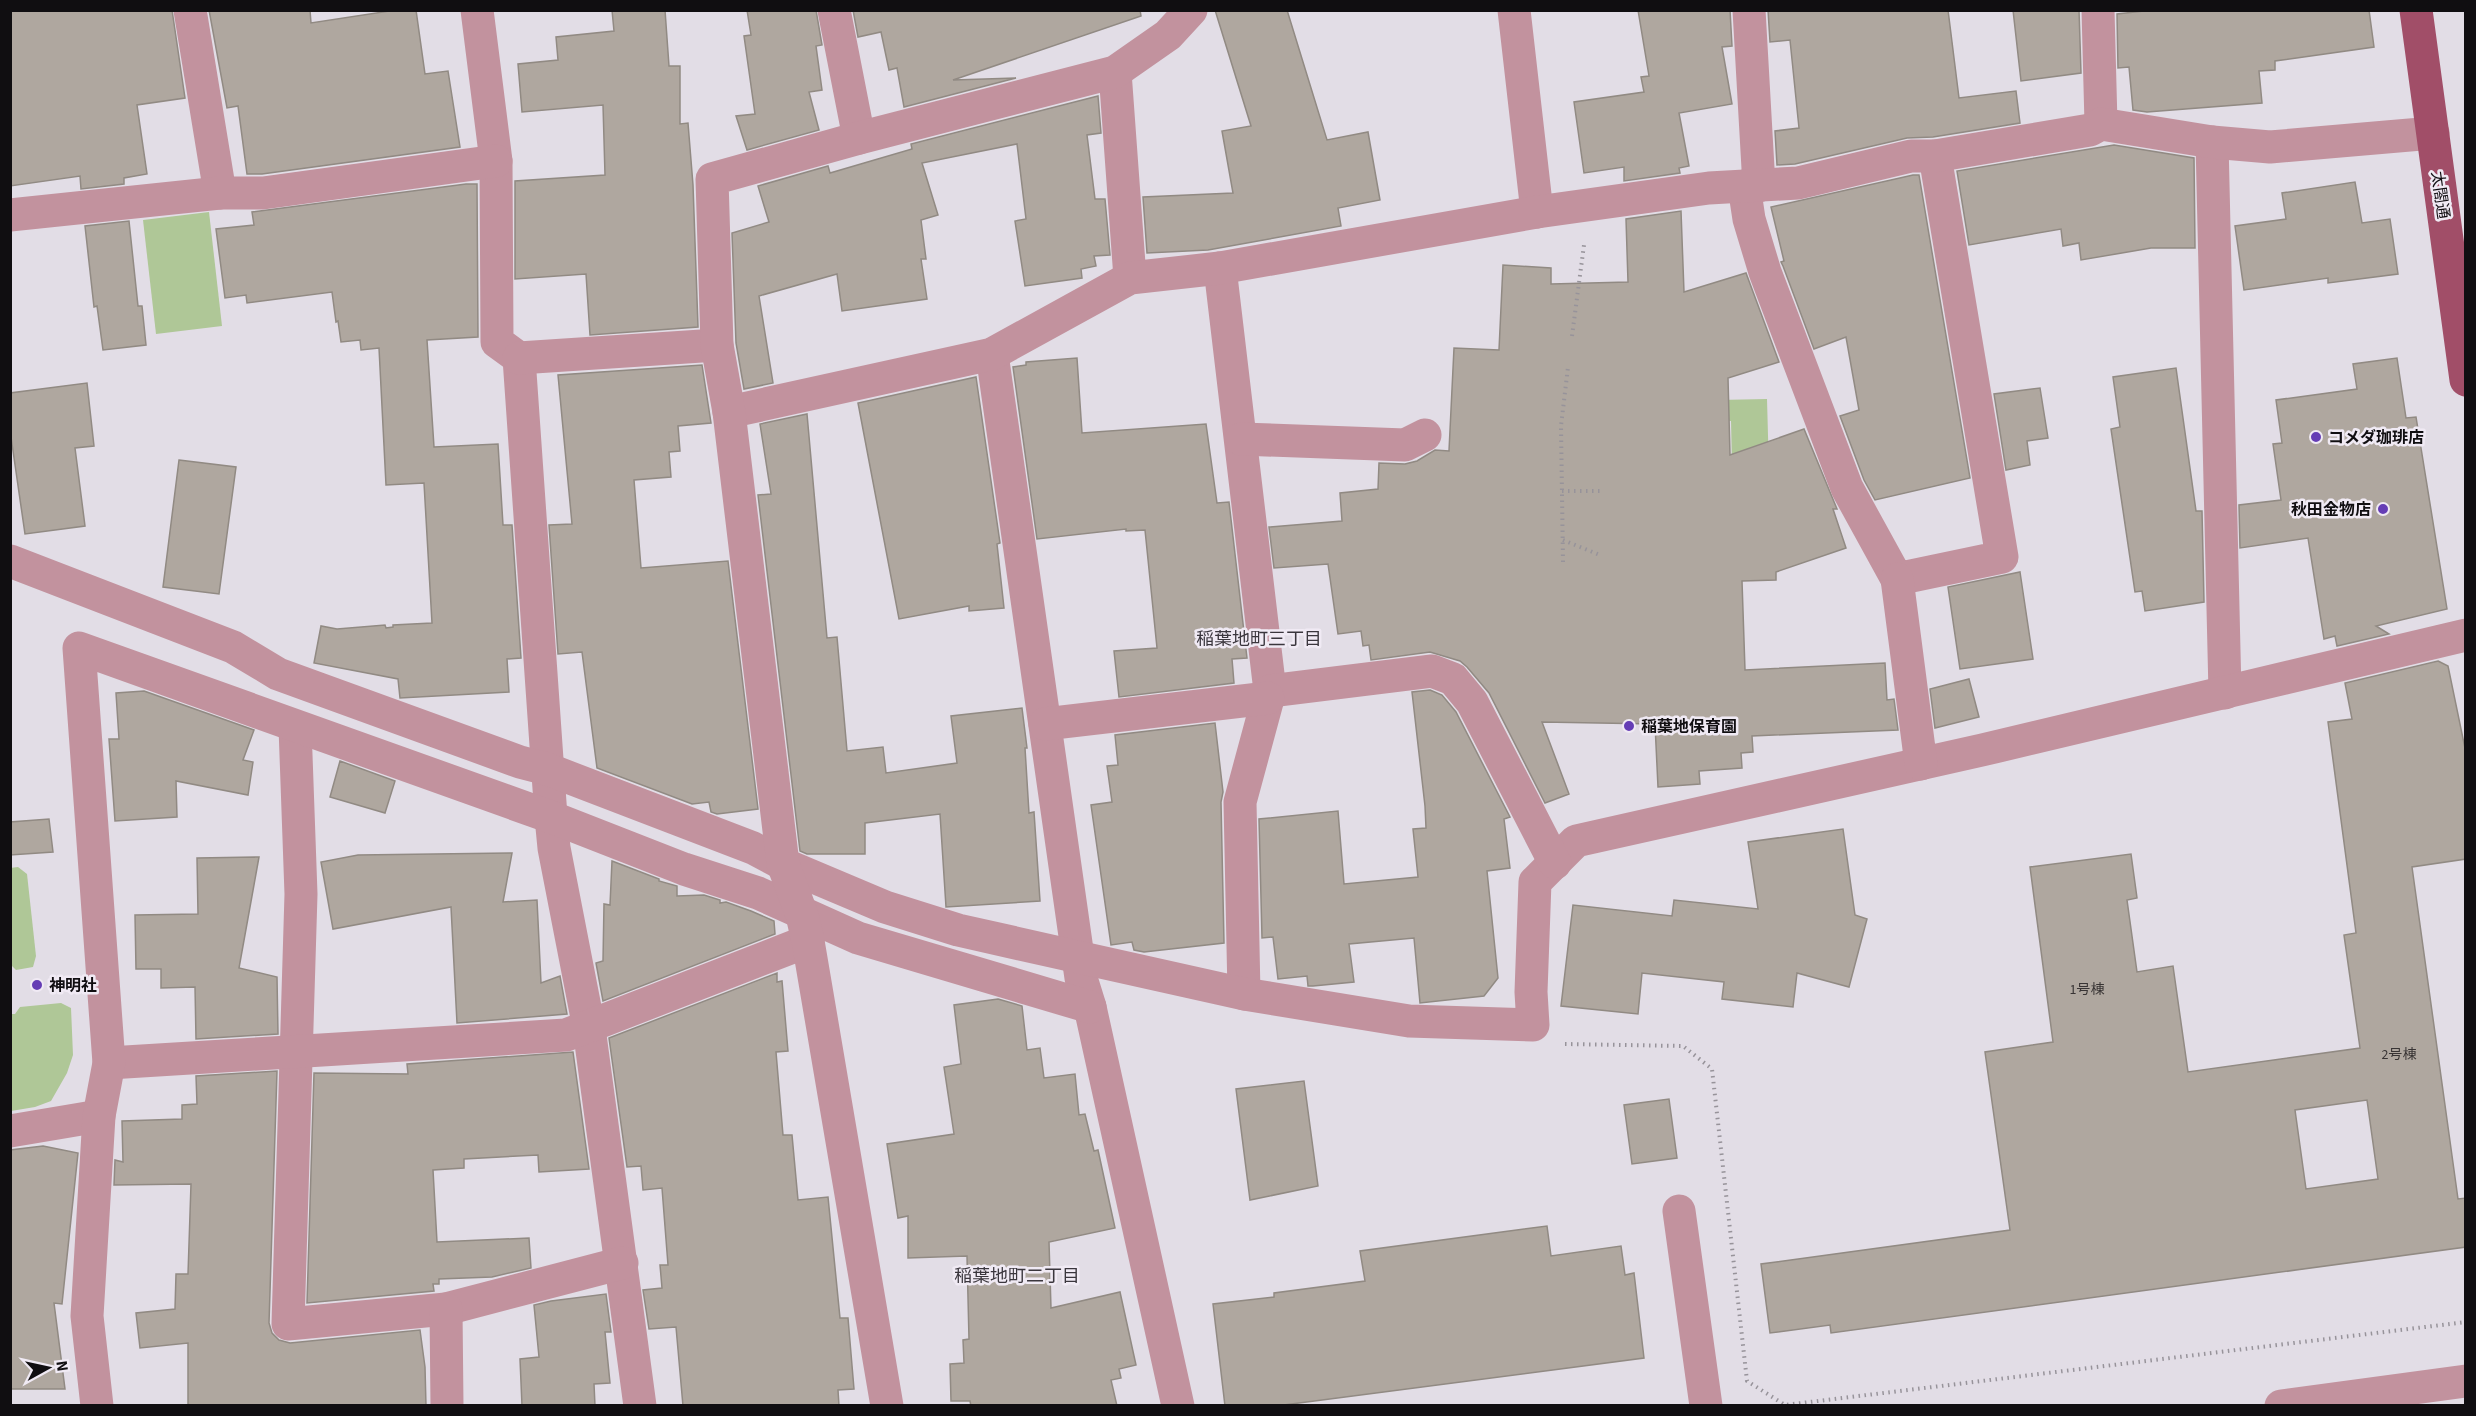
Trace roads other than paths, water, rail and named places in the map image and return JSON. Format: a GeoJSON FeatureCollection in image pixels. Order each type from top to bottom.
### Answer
{"type":"FeatureCollection","features":[{"type":"Feature","properties":{"kind":"main road","name":"太閤通"},"geometry":{"type":"LineString","coordinates":[[2416,10],[2466,380]]}},
{"type":"Feature","properties":{"kind":"street"},"geometry":{"type":"LineString","coordinates":[[190,10],[220,193]]}},
{"type":"Feature","properties":{"kind":"street"},"geometry":{"type":"LineString","coordinates":[[477,10],[496,161],[497,342],[519,357],[717,345]]}},
{"type":"Feature","properties":{"kind":"street"},"geometry":{"type":"LineString","coordinates":[[834,10],[859,138]]}},
{"type":"Feature","properties":{"kind":"street"},"geometry":{"type":"LineString","coordinates":[[887,1406],[805,928],[783,864],[729,412],[717,345],[712,179],[859,138],[1115,72],[1168,34],[1191,10]]}},
{"type":"Feature","properties":{"kind":"street"},"geometry":{"type":"LineString","coordinates":[[1514,10],[1537,212]]}},
{"type":"Feature","properties":{"kind":"street"},"geometry":{"type":"LineString","coordinates":[[1749,10],[1752,186],[1749,219],[1765,272],[1847,488],[1897,579],[1921,764]]}},
{"type":"Feature","properties":{"kind":"street"},"geometry":{"type":"LineString","coordinates":[[2098,10],[2101,124]]}},
{"type":"Feature","properties":{"kind":"street"},"geometry":{"type":"LineString","coordinates":[[1115,72],[1130,278]]}},
{"type":"Feature","properties":{"kind":"street"},"geometry":{"type":"LineString","coordinates":[[729,412],[992,354],[1130,278],[1220,268],[1537,212],[1709,188],[1797,183],[1911,156],[1935,156],[2090,130],[2101,124],[2211,142],[2270,147],[2433,133]]}},
{"type":"Feature","properties":{"kind":"street"},"geometry":{"type":"LineString","coordinates":[[2211,142],[2225,693]]}},
{"type":"Feature","properties":{"kind":"street"},"geometry":{"type":"LineString","coordinates":[[1897,579],[2002,557],[1935,156]]}},
{"type":"Feature","properties":{"kind":"street"},"geometry":{"type":"LineString","coordinates":[[10,215],[220,193],[263,193],[496,161]]}},
{"type":"Feature","properties":{"kind":"street"},"geometry":{"type":"LineString","coordinates":[[1220,268],[1269,694],[1240,802],[1244,994]]}},
{"type":"Feature","properties":{"kind":"street"},"geometry":{"type":"LineString","coordinates":[[992,354],[1081,978],[1090,1007],[1178,1406]]}},
{"type":"Feature","properties":{"kind":"street"},"geometry":{"type":"LineString","coordinates":[[519,357],[550,817],[589,1028],[640,1406]]}},
{"type":"Feature","properties":{"kind":"street"},"geometry":{"type":"LineString","coordinates":[[1240,439],[1405,445],[1425,435]]}},
{"type":"Feature","properties":{"kind":"street"},"geometry":{"type":"LineString","coordinates":[[10,561],[233,647],[278,674],[520,762],[547,769],[753,848],[783,864],[885,907],[958,930],[1244,994],[1409,1021],[1533,1025],[1531,992],[1535,882],[1576,841],[1921,764],[2466,635]]}},
{"type":"Feature","properties":{"kind":"street"},"geometry":{"type":"LineString","coordinates":[[97,1406],[87,1316],[99,1116],[109,1063],[79,648],[550,817],[684,869],[758,893],[805,928],[858,938],[1090,1007]]}},
{"type":"Feature","properties":{"kind":"street"},"geometry":{"type":"LineString","coordinates":[[1045,724],[1432,671],[1453,679],[1472,702],[1555,863]]}},
{"type":"Feature","properties":{"kind":"street"},"geometry":{"type":"LineString","coordinates":[[296,726],[301,894],[288,1324],[446,1309],[622,1263]]}},
{"type":"Feature","properties":{"kind":"street"},"geometry":{"type":"LineString","coordinates":[[109,1063],[296,1054],[566,1035],[589,1028],[805,928]]}},
{"type":"Feature","properties":{"kind":"street"},"geometry":{"type":"LineString","coordinates":[[10,1131],[99,1116]]}},
{"type":"Feature","properties":{"kind":"street"},"geometry":{"type":"LineString","coordinates":[[1679,1211],[1706,1406]]}},
{"type":"Feature","properties":{"kind":"street"},"geometry":{"type":"LineString","coordinates":[[446,1309],[447,1406]]}},
{"type":"Feature","properties":{"kind":"street"},"geometry":{"type":"LineString","coordinates":[[2281,1406],[2466,1381]]}},
{"type":"Feature","properties":{"kind":"place","name":"コメダ珈琲店"},"geometry":{"type":"Point","coordinates":[2316,437]}},
{"type":"Feature","properties":{"kind":"place","name":"秋田金物店"},"geometry":{"type":"Point","coordinates":[2383,509]}},
{"type":"Feature","properties":{"kind":"place","name":"稲葉地保育園"},"geometry":{"type":"Point","coordinates":[1629,726]}},
{"type":"Feature","properties":{"kind":"place","name":"神明社"},"geometry":{"type":"Point","coordinates":[37,985]}},
{"type":"Feature","properties":{"kind":"district","name":"稲葉地町三丁目"},"geometry":{"type":"Point","coordinates":[1259,639]}},
{"type":"Feature","properties":{"kind":"district","name":"稲葉地町二丁目"},"geometry":{"type":"Point","coordinates":[1017,1276]}}]}
